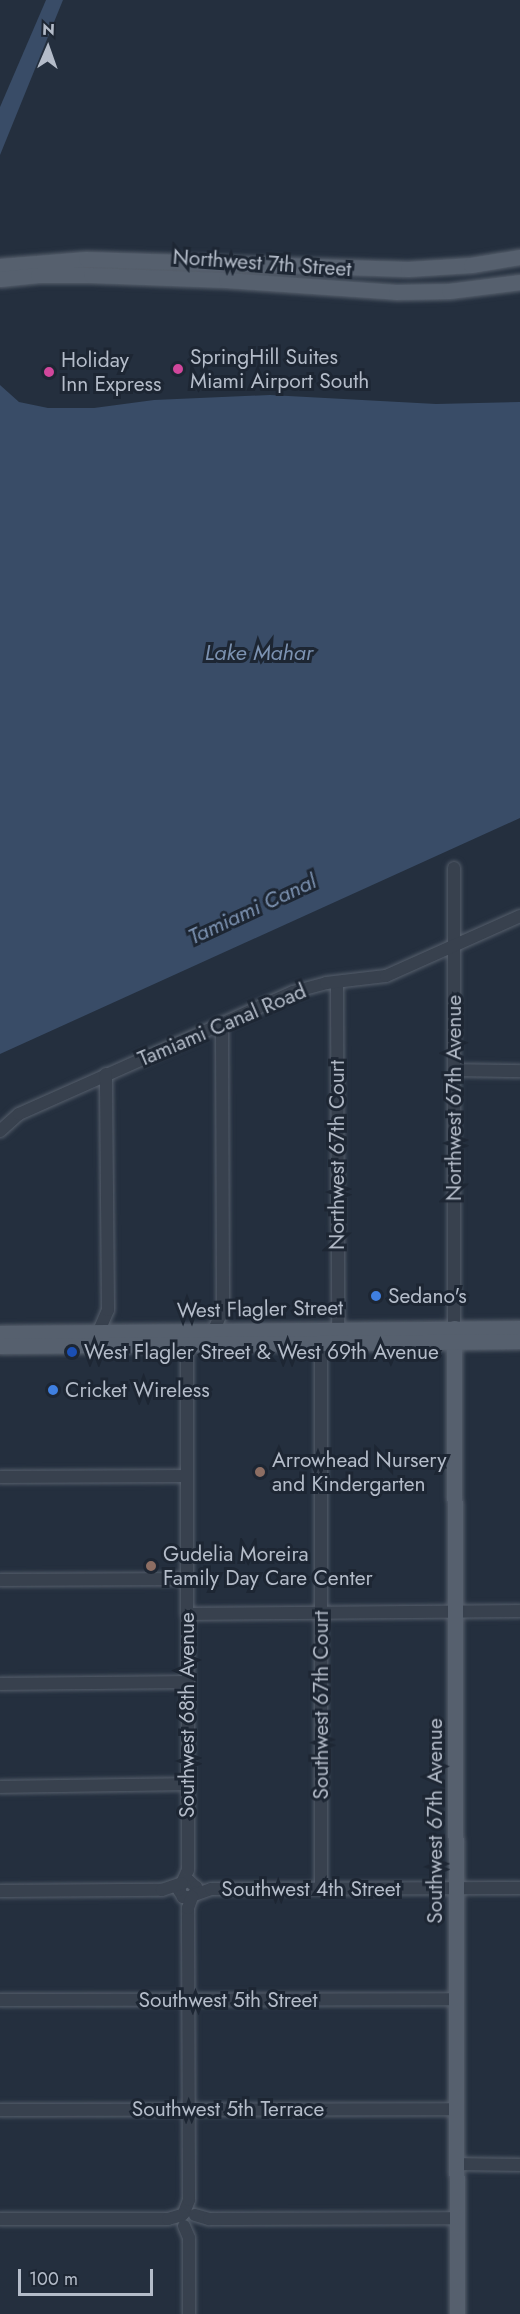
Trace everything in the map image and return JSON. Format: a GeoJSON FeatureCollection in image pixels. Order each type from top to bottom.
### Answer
{"type":"FeatureCollection","features":[{"type":"Feature","properties":{"kind":"main road","name":"Northwest 7th Street"},"geometry":{"type":"LineString","coordinates":[[0,266],[86,259],[408,269],[471,265],[520,256]]}},
{"type":"Feature","properties":{"kind":"main road","name":"Northwest 7th Street"},"geometry":{"type":"LineString","coordinates":[[0,279],[91,274],[226,280],[396,292],[449,291],[520,282]]}},
{"type":"Feature","properties":{"kind":"main road","name":"West Flagler Street"},"geometry":{"type":"LineString","coordinates":[[0,1346],[321,1342],[520,1328]]}},
{"type":"Feature","properties":{"kind":"main road","name":"West Flagler Street"},"geometry":{"type":"LineString","coordinates":[[0,1333],[338,1329],[455,1334],[520,1341]]}},
{"type":"Feature","properties":{"kind":"main road","name":"Southwest 67th Avenue"},"geometry":{"type":"LineString","coordinates":[[455,1334],[457,2314]]}},
{"type":"Feature","properties":{"kind":"street","name":"Northwest 67th Avenue"},"geometry":{"type":"LineString","coordinates":[[454,868],[455,1334]]}},
{"type":"Feature","properties":{"kind":"street","name":"Tamiami Canal Road"},"geometry":{"type":"LineString","coordinates":[[0,1131],[19,1114],[292,992],[337,982],[386,976],[520,916]]}},
{"type":"Feature","properties":{"kind":"street","name":"Northwest 67th Court"},"geometry":{"type":"LineString","coordinates":[[337,982],[338,1329]]}},
{"type":"Feature","properties":{"kind":"street"},"geometry":{"type":"LineString","coordinates":[[214,1330],[223,1310],[222,1023]]}},
{"type":"Feature","properties":{"kind":"street"},"geometry":{"type":"LineString","coordinates":[[454,1071],[520,1071]]}},
{"type":"Feature","properties":{"kind":"street"},"geometry":{"type":"LineString","coordinates":[[99,1332],[108,1310],[106,1074]]}},
{"type":"Feature","properties":{"kind":"street"},"geometry":{"type":"LineString","coordinates":[[108,1310],[118,1331]]}},
{"type":"Feature","properties":{"kind":"street"},"geometry":{"type":"LineString","coordinates":[[223,1310],[233,1330]]}},
{"type":"Feature","properties":{"kind":"street","name":"Southwest 67th Court"},"geometry":{"type":"LineString","coordinates":[[321,1342],[321,1888]]}},
{"type":"Feature","properties":{"kind":"street","name":"Southwest 68th Avenue"},"geometry":{"type":"LineString","coordinates":[[187,1344],[189,2314]]}},
{"type":"Feature","properties":{"kind":"street"},"geometry":{"type":"LineString","coordinates":[[0,1477],[187,1476]]}},
{"type":"Feature","properties":{"kind":"street"},"geometry":{"type":"LineString","coordinates":[[0,1580],[187,1579]]}},
{"type":"Feature","properties":{"kind":"street"},"geometry":{"type":"LineString","coordinates":[[187,1614],[520,1611]]}},
{"type":"Feature","properties":{"kind":"street"},"geometry":{"type":"LineString","coordinates":[[0,1684],[187,1682]]}},
{"type":"Feature","properties":{"kind":"street"},"geometry":{"type":"LineString","coordinates":[[0,1787],[187,1784]]}},
{"type":"Feature","properties":{"kind":"street","name":"Southwest 4th Street"},"geometry":{"type":"LineString","coordinates":[[0,1891],[520,1888]]}},
{"type":"Feature","properties":{"kind":"street","name":"Southwest 5th Street"},"geometry":{"type":"LineString","coordinates":[[0,2000],[456,1999]]}},
{"type":"Feature","properties":{"kind":"street","name":"Southwest 5th Terrace"},"geometry":{"type":"LineString","coordinates":[[0,2110],[456,2109]]}},
{"type":"Feature","properties":{"kind":"street"},"geometry":{"type":"LineString","coordinates":[[456,2164],[520,2164]]}},
{"type":"Feature","properties":{"kind":"street"},"geometry":{"type":"LineString","coordinates":[[0,2219],[189,2221],[457,2218]]}},
{"type":"Feature","properties":{"kind":"water"},"geometry":{"type":"Polygon","coordinates":[[[46,0],[63,0],[0,155],[0,107],[46,0]]]}},
{"type":"Feature","properties":{"kind":"water","name":"Lake Mahar"},"geometry":{"type":"Polygon","coordinates":[[[0,385],[19,402],[48,408],[94,408],[154,400],[270,395],[436,404],[520,402],[520,818],[0,1054],[0,385]]]}},
{"type":"Feature","properties":{"kind":"place","name":"SpringHill Suites Miami Airport South"},"geometry":{"type":"Point","coordinates":[178,369]}},
{"type":"Feature","properties":{"kind":"place","name":"Holiday Inn Express"},"geometry":{"type":"Point","coordinates":[49,372]}},
{"type":"Feature","properties":{"kind":"place","name":"Sedano's"},"geometry":{"type":"Point","coordinates":[376,1296]}},
{"type":"Feature","properties":{"kind":"place","name":"West Flagler Street & West 69th Avenue"},"geometry":{"type":"Point","coordinates":[72,1352]}},
{"type":"Feature","properties":{"kind":"place","name":"Cricket Wireless"},"geometry":{"type":"Point","coordinates":[53,1390]}},
{"type":"Feature","properties":{"kind":"place","name":"Arrowhead Nursery and Kindergarten"},"geometry":{"type":"Point","coordinates":[260,1472]}},
{"type":"Feature","properties":{"kind":"place","name":"Gudelia Moreira Family Day Care Center"},"geometry":{"type":"Point","coordinates":[151,1566]}},
{"type":"Feature","properties":{"kind":"water label","name":"Tamiami Canal"},"geometry":{"type":"Point","coordinates":[252,909]}}]}
